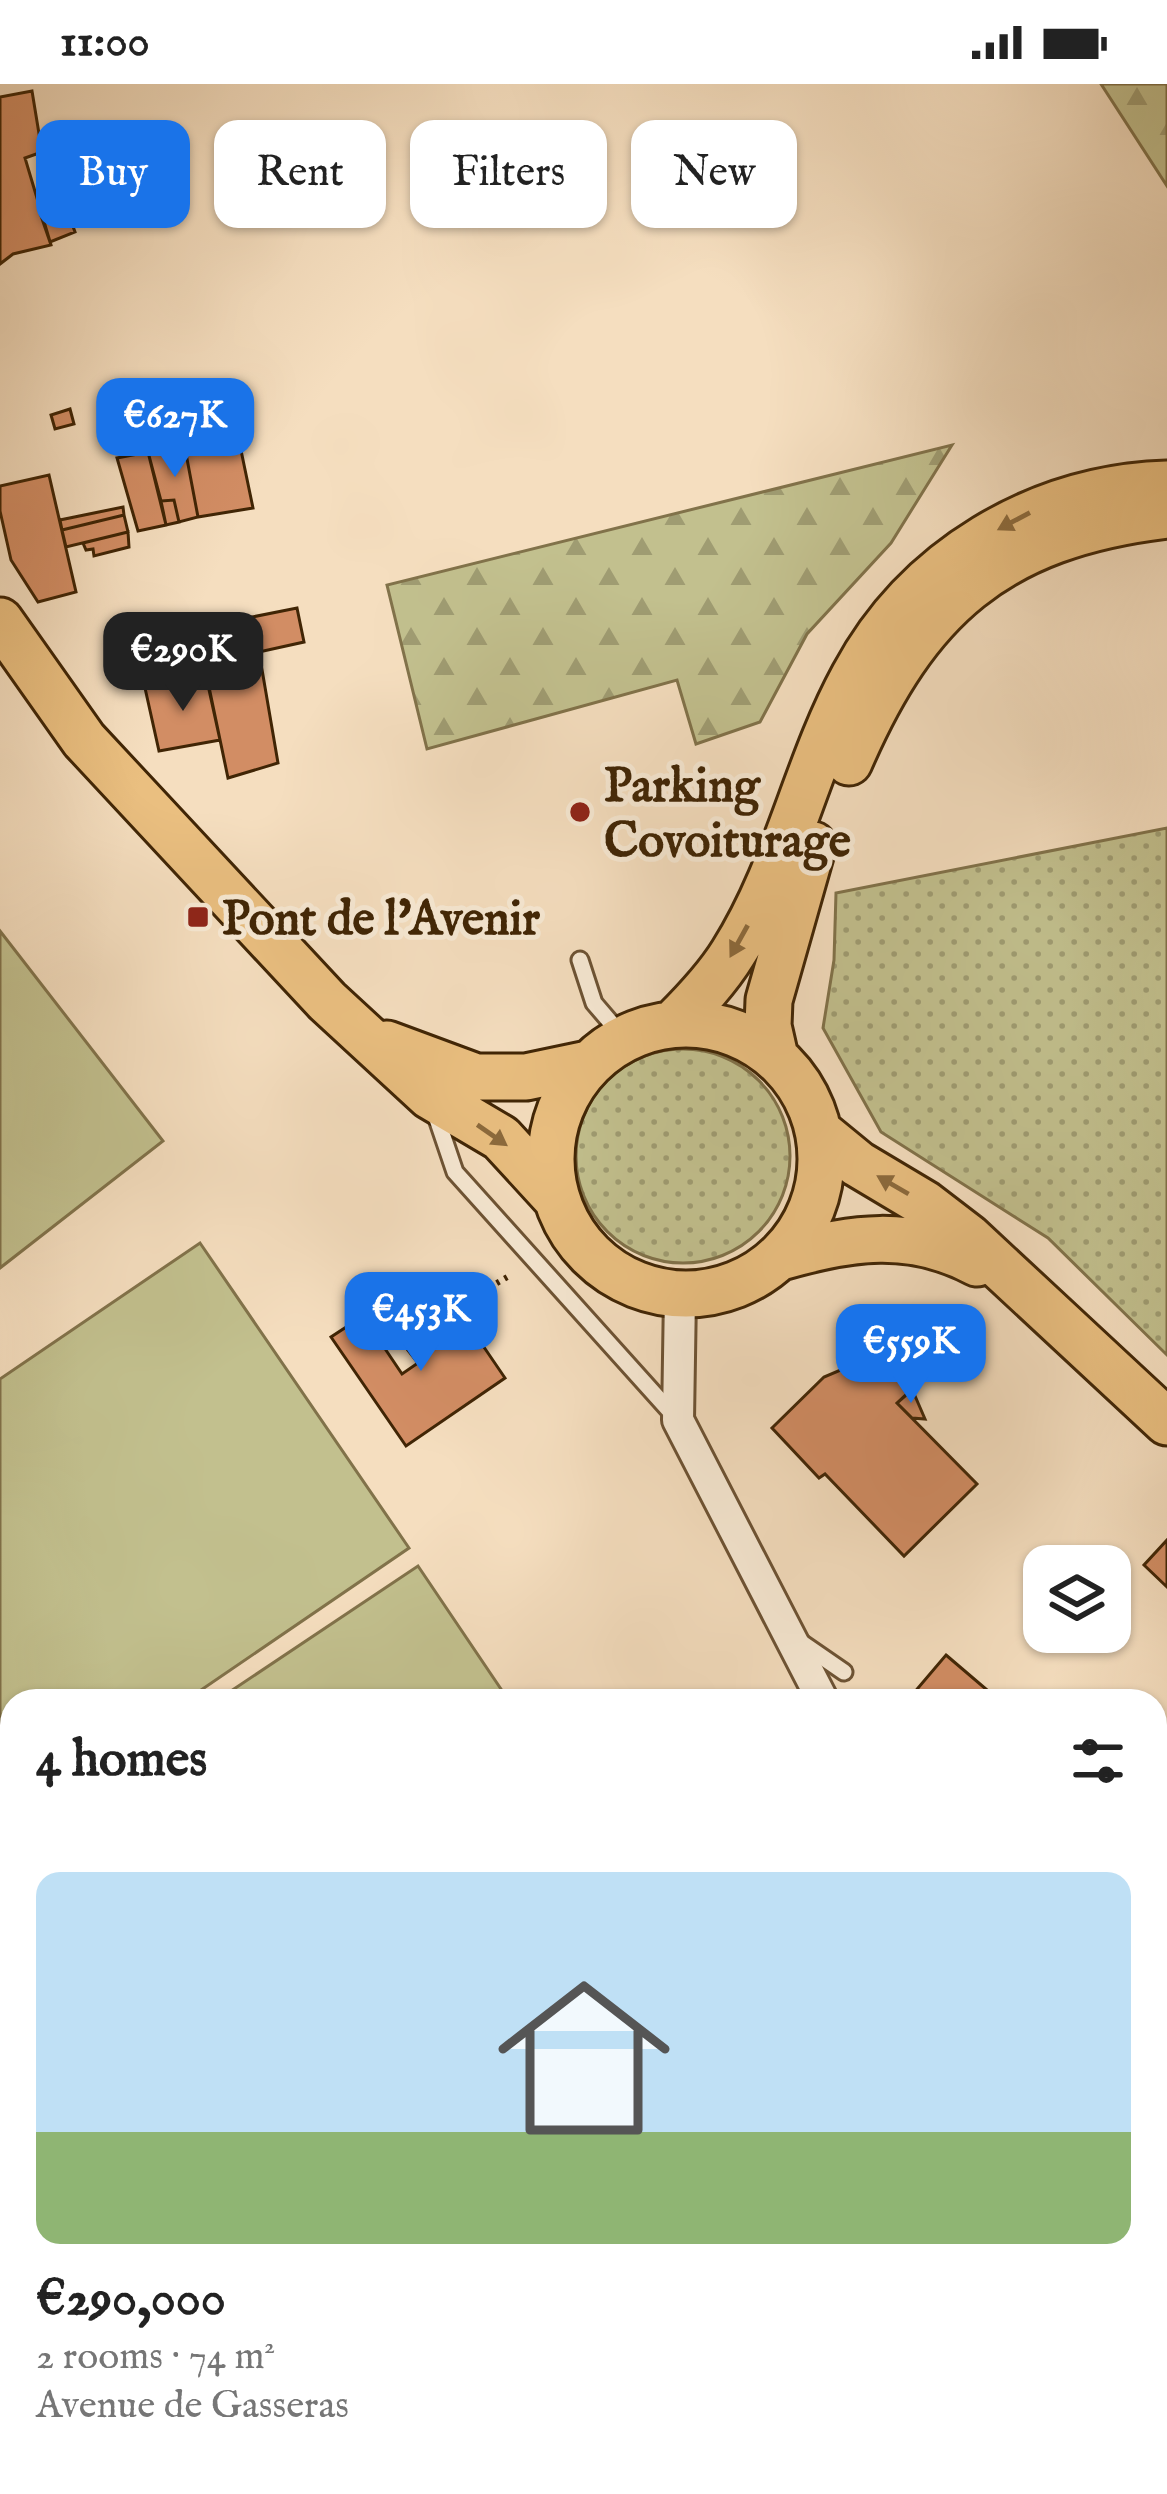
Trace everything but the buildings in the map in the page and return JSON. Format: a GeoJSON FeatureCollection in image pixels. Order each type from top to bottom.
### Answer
{"type":"FeatureCollection","features":[{"type":"Feature","properties":{"kind":"main road"},"geometry":{"type":"LineString","coordinates":[[674,1023],[734,953],[765,891],[854,674],[900,607],[968,546],[1030,512],[1116,485],[1167,484]]}},
{"type":"Feature","properties":{"kind":"main road"},"geometry":{"type":"LineString","coordinates":[[775,1057],[768,1026],[769,1000],[807,858],[866,723],[908,650],[982,576],[1022,554],[1067,533],[1167,515]]}},
{"type":"Feature","properties":{"kind":"main road"},"geometry":{"type":"LineString","coordinates":[[0,621],[85,740],[256,927],[430,1096],[501,1138],[556,1198]]}},
{"type":"Feature","properties":{"kind":"main road"},"geometry":{"type":"LineString","coordinates":[[368,1037],[476,1077],[526,1077],[674,1023],[710,1025],[745,1036],[795,1078],[819,1132],[822,1166],[816,1200],[802,1231],[781,1257],[751,1279],[716,1292],[680,1294],[639,1286],[603,1266],[574,1236],[556,1198],[551,1170],[555,1127],[571,1087],[606,1051]]}},
{"type":"Feature","properties":{"kind":"main road"},"geometry":{"type":"LineString","coordinates":[[819,1132],[858,1164],[953,1226],[1167,1422]]}},
{"type":"Feature","properties":{"kind":"main road"},"geometry":{"type":"LineString","coordinates":[[781,1257],[865,1238],[909,1238],[951,1249],[1017,1284]]}},
{"type":"Feature","properties":{"kind":"street"},"geometry":{"type":"LineString","coordinates":[[680,1294],[678,1420],[817,1689]]}},
{"type":"Feature","properties":{"kind":"lane"},"geometry":{"type":"LineString","coordinates":[[580,960],[606,1051]]}},
{"type":"Feature","properties":{"kind":"lane"},"geometry":{"type":"LineString","coordinates":[[430,1096],[455,1172],[678,1420]]}},
{"type":"Feature","properties":{"kind":"lane"},"geometry":{"type":"LineString","coordinates":[[791,1636],[844,1672]]}},
{"type":"Feature","properties":{"kind":"path"},"geometry":{"type":"LineString","coordinates":[[394,1341],[508,1275],[546,1277]]}},
{"type":"Feature","properties":{"kind":"green space"},"geometry":{"type":"Polygon","coordinates":[[[1101,84],[1167,84],[1167,186],[1101,84]]]}},
{"type":"Feature","properties":{"kind":"green space"},"geometry":{"type":"Polygon","coordinates":[[[952,445],[891,543],[807,634],[760,722],[696,744],[677,680],[427,749],[387,585],[952,445]]]}},
{"type":"Feature","properties":{"kind":"green space"},"geometry":{"type":"Polygon","coordinates":[[[1167,828],[1167,1355],[1048,1238],[881,1132],[823,1028],[834,960],[836,893],[1167,828]]]}},
{"type":"Feature","properties":{"kind":"green space"},"geometry":{"type":"Polygon","coordinates":[[[0,931],[163,1141],[0,1268],[0,931]]]}},
{"type":"Feature","properties":{"kind":"green space"},"geometry":{"type":"Polygon","coordinates":[[[683,1049],[724,1057],[759,1080],[782,1115],[790,1156],[782,1197],[759,1232],[724,1255],[683,1263],[642,1255],[607,1232],[584,1197],[576,1156],[584,1115],[607,1080],[642,1057],[683,1049]]]}},
{"type":"Feature","properties":{"kind":"green space"},"geometry":{"type":"Polygon","coordinates":[[[200,1243],[409,1548],[203,1689],[0,1689],[0,1379],[200,1243]]]}},
{"type":"Feature","properties":{"kind":"green space"},"geometry":{"type":"Polygon","coordinates":[[[418,1566],[501,1689],[234,1689],[418,1566]]]}},
{"type":"Feature","properties":{"kind":"place","name":"Parking Covoiturage"},"geometry":{"type":"Point","coordinates":[580,812]}},
{"type":"Feature","properties":{"kind":"place","name":"Pont de l'Avenir"},"geometry":{"type":"Point","coordinates":[198,917]}}]}
